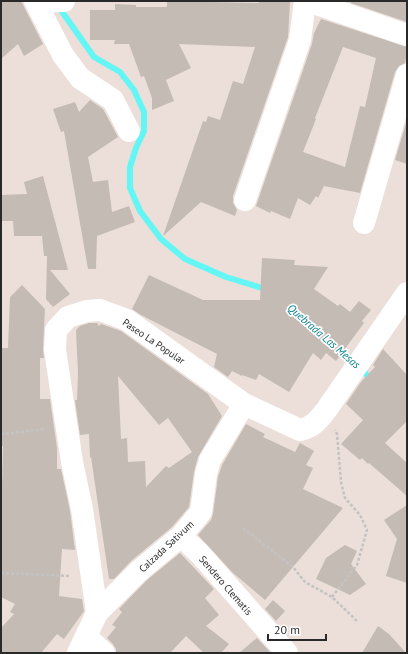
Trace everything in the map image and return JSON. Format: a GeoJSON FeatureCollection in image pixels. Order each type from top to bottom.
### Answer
{"type":"FeatureCollection","features":[{"type":"Feature","properties":{"kind":"street"},"geometry":{"type":"LineString","coordinates":[[64,1],[36,2],[63,55],[80,78],[113,100],[129,131]]}},
{"type":"Feature","properties":{"kind":"street"},"geometry":{"type":"LineString","coordinates":[[245,200],[300,40],[306,1],[407,35]]}},
{"type":"Feature","properties":{"kind":"street"},"geometry":{"type":"LineString","coordinates":[[364,223],[407,75]]}},
{"type":"Feature","properties":{"kind":"street","name":"Paseo La Popular"},"geometry":{"type":"LineString","coordinates":[[97,613],[82,509],[72,462],[55,350],[56,330],[68,317],[87,311],[100,310],[127,320],[244,404],[300,430],[315,424],[404,309]]}},
{"type":"Feature","properties":{"kind":"street","name":"Calzada Sativum"},"geometry":{"type":"LineString","coordinates":[[97,613],[139,571],[181,536],[201,512],[206,474],[210,460],[244,404]]}},
{"type":"Feature","properties":{"kind":"street","name":"Sendero Clematis"},"geometry":{"type":"LineString","coordinates":[[181,536],[200,555],[287,653]]}},
{"type":"Feature","properties":{"kind":"street"},"geometry":{"type":"LineString","coordinates":[[97,613],[82,644],[104,653]]}},
{"type":"Feature","properties":{"kind":"path"},"geometry":{"type":"LineString","coordinates":[[327,409],[337,434],[341,482],[345,498],[360,515],[367,530],[357,565],[332,597]]}},
{"type":"Feature","properties":{"kind":"path"},"geometry":{"type":"LineString","coordinates":[[1,434],[67,427]]}},
{"type":"Feature","properties":{"kind":"path"},"geometry":{"type":"LineString","coordinates":[[243,528],[293,567],[305,582],[332,597],[357,621]]}},
{"type":"Feature","properties":{"kind":"path"},"geometry":{"type":"LineString","coordinates":[[1,573],[92,576]]}},
{"type":"Feature","properties":{"kind":"building"},"geometry":{"type":"Polygon","coordinates":[[[1,1],[21,1],[43,44],[24,56],[18,44],[1,59],[1,1]]]}},
{"type":"Feature","properties":{"kind":"building"},"geometry":{"type":"Polygon","coordinates":[[[167,1],[259,3],[259,1],[290,2],[288,37],[233,196],[233,203],[237,210],[235,216],[201,202],[163,236],[203,121],[206,122],[208,116],[220,120],[233,81],[243,84],[255,47],[179,44],[191,68],[166,80],[174,101],[152,110],[152,98],[144,76],[141,77],[129,44],[114,44],[115,40],[90,40],[90,10],[115,10],[115,4],[136,5],[136,7],[167,7],[167,1]]]}},
{"type":"Feature","properties":{"kind":"building"},"geometry":{"type":"Polygon","coordinates":[[[351,1],[407,1],[407,22],[351,3],[351,1]]]}},
{"type":"Feature","properties":{"kind":"building"},"geometry":{"type":"Polygon","coordinates":[[[321,19],[407,47],[407,52],[405,63],[399,66],[395,72],[360,193],[324,186],[318,198],[316,196],[310,205],[298,198],[290,219],[271,211],[270,213],[256,206],[312,44],[314,33],[321,19]],[[343,47],[303,152],[345,167],[360,106],[365,107],[376,58],[343,47]]]}},
{"type":"Feature","properties":{"kind":"building"},"geometry":{"type":"Polygon","coordinates":[[[90,100],[103,109],[118,137],[88,157],[93,182],[108,180],[112,212],[129,206],[135,222],[97,236],[96,269],[88,269],[64,131],[61,132],[53,109],[75,102],[79,112],[90,100]]]}},
{"type":"Feature","properties":{"kind":"building"},"geometry":{"type":"Polygon","coordinates":[[[407,120],[407,164],[395,160],[407,120]]]}},
{"type":"Feature","properties":{"kind":"building"},"geometry":{"type":"Polygon","coordinates":[[[43,176],[68,270],[50,270],[70,294],[53,307],[46,299],[47,256],[44,256],[42,236],[14,236],[13,221],[1,221],[1,195],[27,194],[24,182],[43,176]]]}},
{"type":"Feature","properties":{"kind":"building"},"geometry":{"type":"Polygon","coordinates":[[[262,258],[295,260],[294,265],[328,267],[314,289],[338,306],[340,304],[350,312],[359,301],[371,310],[362,321],[364,323],[336,361],[326,353],[321,360],[313,353],[289,392],[259,374],[256,380],[232,371],[228,377],[214,367],[217,354],[132,309],[149,275],[203,300],[260,300],[262,258]]]}},
{"type":"Feature","properties":{"kind":"building"},"geometry":{"type":"Polygon","coordinates":[[[22,285],[45,309],[44,358],[40,358],[40,399],[50,399],[57,448],[57,469],[61,469],[70,511],[75,550],[62,549],[59,596],[82,599],[84,611],[64,639],[57,634],[41,653],[1,653],[1,628],[14,614],[10,612],[15,604],[1,597],[1,484],[2,485],[3,446],[1,446],[1,348],[8,348],[10,297],[22,285]]]}},
{"type":"Feature","properties":{"kind":"building"},"geometry":{"type":"Polygon","coordinates":[[[89,323],[97,323],[99,326],[101,324],[121,331],[208,394],[222,416],[198,457],[194,472],[189,507],[172,527],[131,561],[114,579],[109,579],[91,457],[90,458],[89,434],[80,435],[75,400],[77,400],[78,373],[76,330],[80,326],[89,323]],[[118,376],[121,439],[127,438],[128,462],[145,461],[146,487],[166,466],[169,468],[192,452],[168,418],[159,425],[118,376]]]}},
{"type":"Feature","properties":{"kind":"building"},"geometry":{"type":"Polygon","coordinates":[[[383,349],[407,375],[407,421],[385,443],[407,463],[407,496],[369,463],[368,464],[362,458],[360,460],[341,444],[363,420],[346,404],[361,382],[375,367],[373,365],[383,349]]]}},
{"type":"Feature","properties":{"kind":"building"},"geometry":{"type":"Polygon","coordinates":[[[246,424],[265,434],[263,437],[295,452],[300,443],[314,451],[306,465],[313,468],[303,489],[343,508],[265,600],[232,572],[198,535],[211,520],[218,477],[222,465],[246,424]]]}},
{"type":"Feature","properties":{"kind":"building"},"geometry":{"type":"Polygon","coordinates":[[[407,505],[407,583],[386,576],[397,539],[384,520],[407,505]]]}},
{"type":"Feature","properties":{"kind":"building"},"geometry":{"type":"Polygon","coordinates":[[[345,545],[357,551],[351,564],[366,584],[350,595],[316,579],[326,558],[345,545]]]}},
{"type":"Feature","properties":{"kind":"building"},"geometry":{"type":"Polygon","coordinates":[[[180,553],[214,589],[205,598],[219,615],[206,626],[229,644],[221,653],[204,653],[186,636],[170,653],[116,653],[116,649],[113,644],[107,638],[116,627],[112,625],[122,612],[119,609],[147,580],[180,553]]]}},
{"type":"Feature","properties":{"kind":"building"},"geometry":{"type":"Polygon","coordinates":[[[273,600],[285,611],[276,621],[265,609],[273,600]]]}},
{"type":"Feature","properties":{"kind":"building"},"geometry":{"type":"Polygon","coordinates":[[[378,626],[389,634],[406,653],[362,653],[378,626]]]}},
{"type":"Feature","properties":{"kind":"building"},"geometry":{"type":"Polygon","coordinates":[[[257,638],[270,652],[269,653],[239,653],[257,638]]]}},
{"type":"Feature","properties":{"kind":"waterway","name":"Quebrada Las Mesas"},"geometry":{"type":"LineString","coordinates":[[58,6],[94,57],[120,72],[134,90],[144,112],[144,131],[136,148],[130,167],[130,188],[140,211],[161,239],[185,259],[226,277],[262,288],[266,291]]}},
{"type":"Feature","properties":{"kind":"waterway","name":"Quebrada Las Mesas"},"geometry":{"type":"LineString","coordinates":[[338,347],[373,381]]}}]}
